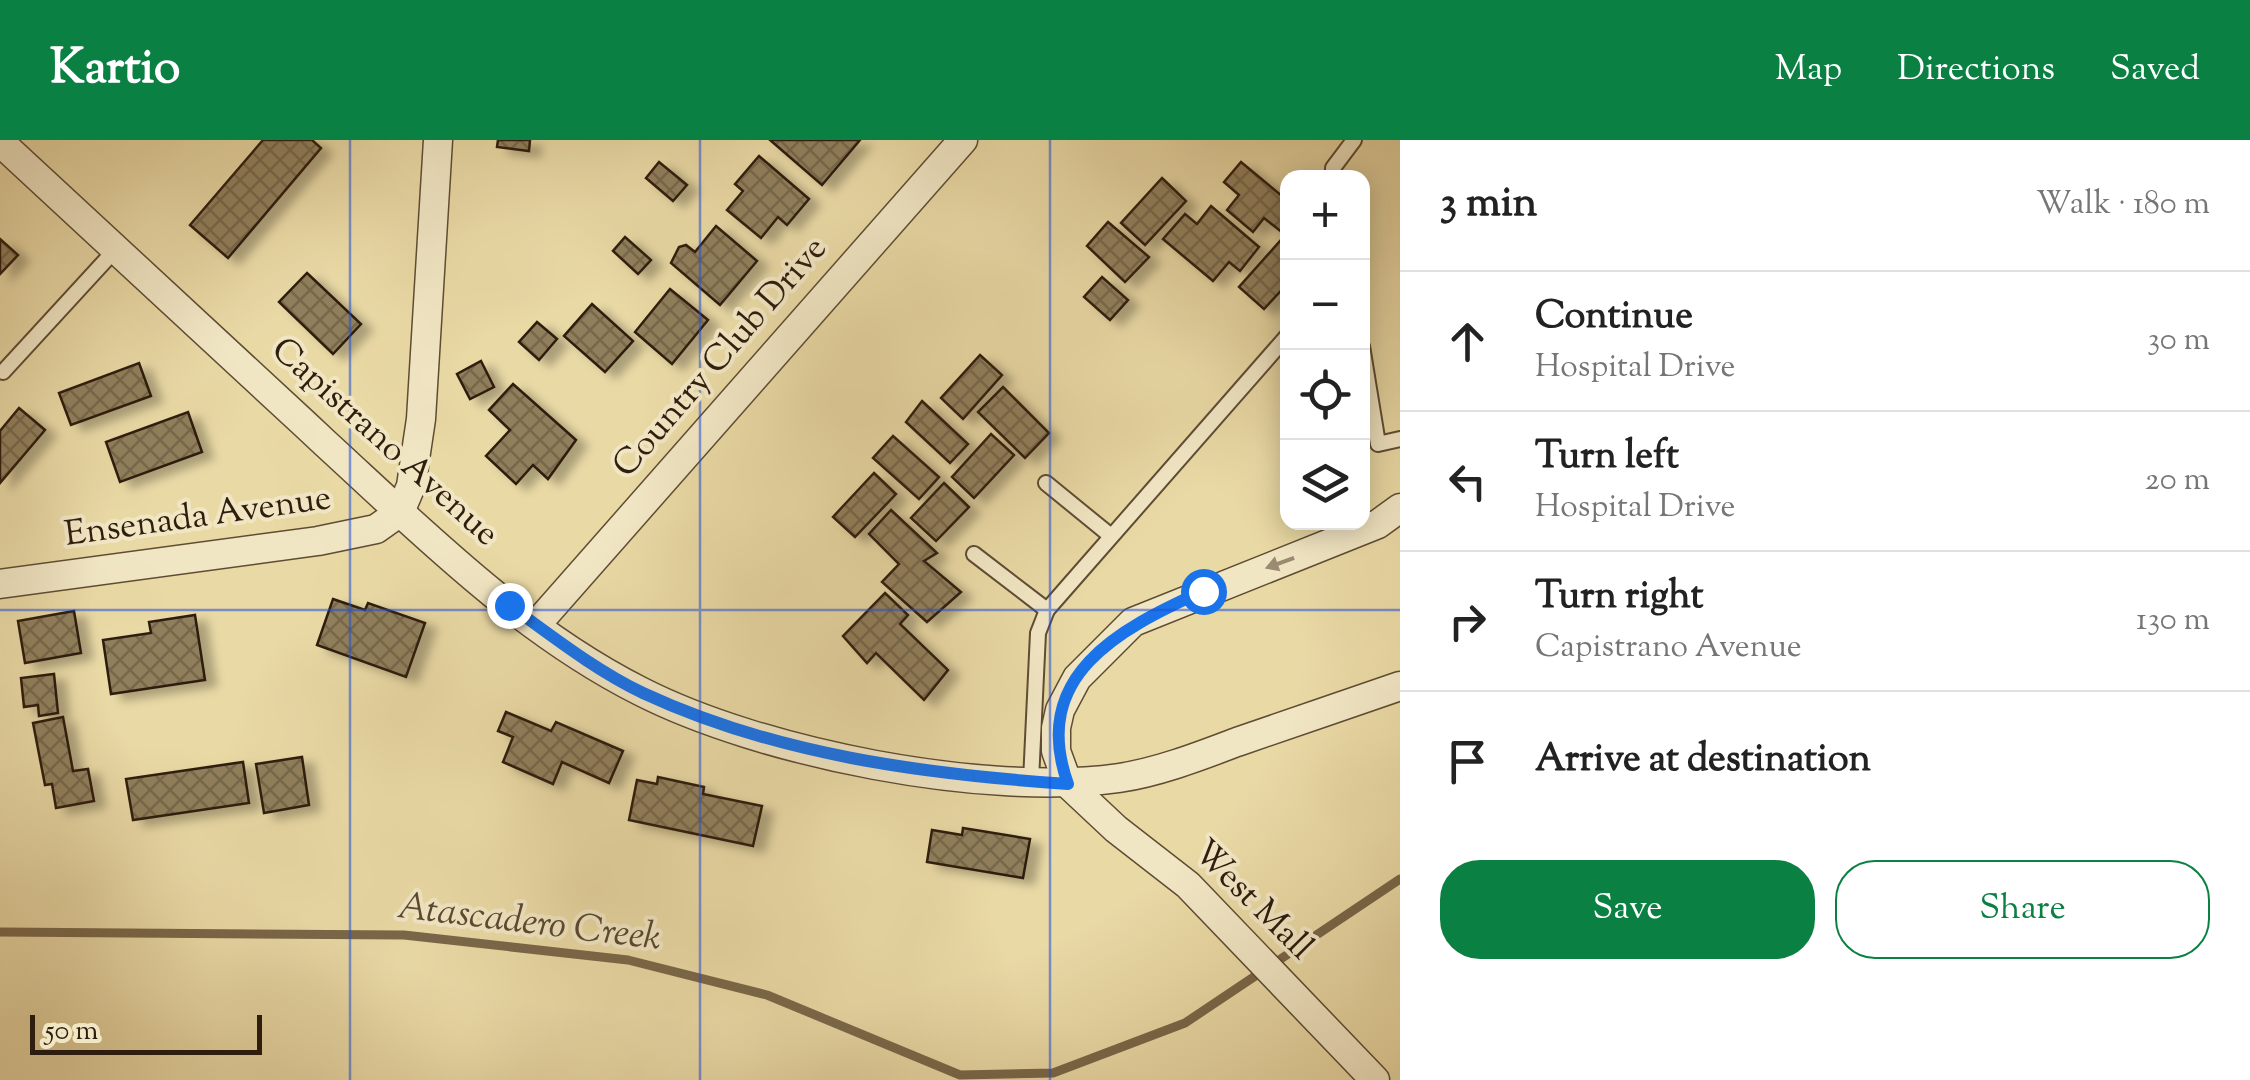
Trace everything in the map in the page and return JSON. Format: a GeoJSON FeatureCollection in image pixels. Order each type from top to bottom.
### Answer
{"type":"FeatureCollection","features":[{"type":"Feature","properties":{"kind":"street"},"geometry":{"type":"LineString","coordinates":[[400,512],[411,486],[421,419],[438,140]]}},
{"type":"Feature","properties":{"kind":"street","name":"Country Club Drive"},"geometry":{"type":"LineString","coordinates":[[536,624],[962,140]]}},
{"type":"Feature","properties":{"kind":"street","name":"Capistrano Avenue"},"geometry":{"type":"LineString","coordinates":[[0,142],[400,512],[536,624],[641,692],[718,722],[843,756],[1068,784],[1125,777],[1178,762],[1400,686]]}},
{"type":"Feature","properties":{"kind":"street"},"geometry":{"type":"LineString","coordinates":[[1068,784],[1056,751],[1060,710],[1078,678],[1105,646],[1133,622],[1378,524],[1400,508]]}},
{"type":"Feature","properties":{"kind":"street","name":"Ensenada Avenue"},"geometry":{"type":"LineString","coordinates":[[0,584],[318,541],[376,530],[400,512]]}},
{"type":"Feature","properties":{"kind":"street","name":"West Mall"},"geometry":{"type":"LineString","coordinates":[[1068,784],[1116,829],[1188,885],[1375,1080]]}},
{"type":"Feature","properties":{"kind":"lane"},"geometry":{"type":"LineString","coordinates":[[1333,170],[1354,140]]}},
{"type":"Feature","properties":{"kind":"lane"},"geometry":{"type":"LineString","coordinates":[[2,372],[116,249]]}},
{"type":"Feature","properties":{"kind":"lane"},"geometry":{"type":"LineString","coordinates":[[1031,781],[1038,633],[1047,610],[1280,344]]}},
{"type":"Feature","properties":{"kind":"lane"},"geometry":{"type":"LineString","coordinates":[[1363,350],[1378,444],[1400,440]]}},
{"type":"Feature","properties":{"kind":"lane"},"geometry":{"type":"LineString","coordinates":[[1046,483],[1111,536]]}},
{"type":"Feature","properties":{"kind":"lane"},"geometry":{"type":"LineString","coordinates":[[974,554],[1047,610]]}},
{"type":"Feature","properties":{"kind":"building"},"geometry":{"type":"Polygon","coordinates":[[[263,140],[312,140],[321,148],[228,258],[190,225],[263,140]]]}},
{"type":"Feature","properties":{"kind":"building"},"geometry":{"type":"Polygon","coordinates":[[[498,140],[530,140],[529,151],[497,147],[498,140]]]}},
{"type":"Feature","properties":{"kind":"building"},"geometry":{"type":"Polygon","coordinates":[[[770,140],[860,140],[822,185],[770,140]]]}},
{"type":"Feature","properties":{"kind":"building"},"geometry":{"type":"Polygon","coordinates":[[[759,156],[809,199],[787,225],[778,217],[761,238],[727,210],[743,191],[735,184],[759,156]]]}},
{"type":"Feature","properties":{"kind":"building"},"geometry":{"type":"Polygon","coordinates":[[[659,162],[687,185],[673,201],[646,178],[659,162]]]}},
{"type":"Feature","properties":{"kind":"building"},"geometry":{"type":"Polygon","coordinates":[[[1241,162],[1280,194],[1280,231],[1264,218],[1253,232],[1227,210],[1239,195],[1224,182],[1241,162]]]}},
{"type":"Feature","properties":{"kind":"building"},"geometry":{"type":"Polygon","coordinates":[[[1162,178],[1186,201],[1145,245],[1121,223],[1162,178]]]}},
{"type":"Feature","properties":{"kind":"building"},"geometry":{"type":"Polygon","coordinates":[[[1211,206],[1259,247],[1240,271],[1229,262],[1213,281],[1163,239],[1185,214],[1197,224],[1211,206]]]}},
{"type":"Feature","properties":{"kind":"building"},"geometry":{"type":"Polygon","coordinates":[[[1108,222],[1149,257],[1125,282],[1087,246],[1108,222]]]}},
{"type":"Feature","properties":{"kind":"building"},"geometry":{"type":"Polygon","coordinates":[[[716,226],[757,261],[720,305],[671,263],[679,247],[686,245],[695,252],[716,226]]]}},
{"type":"Feature","properties":{"kind":"building"},"geometry":{"type":"Polygon","coordinates":[[[625,237],[651,260],[638,274],[613,251],[625,237]]]}},
{"type":"Feature","properties":{"kind":"building"},"geometry":{"type":"Polygon","coordinates":[[[0,239],[18,255],[0,274],[0,239]]]}},
{"type":"Feature","properties":{"kind":"building"},"geometry":{"type":"Polygon","coordinates":[[[1280,241],[1280,292],[1264,309],[1239,287],[1280,241]]]}},
{"type":"Feature","properties":{"kind":"building"},"geometry":{"type":"Polygon","coordinates":[[[307,273],[361,324],[333,354],[279,302],[307,273]]]}},
{"type":"Feature","properties":{"kind":"building"},"geometry":{"type":"Polygon","coordinates":[[[1102,277],[1128,300],[1110,320],[1084,297],[1102,277]]]}},
{"type":"Feature","properties":{"kind":"building"},"geometry":{"type":"Polygon","coordinates":[[[670,289],[708,320],[672,364],[635,332],[670,289]]]}},
{"type":"Feature","properties":{"kind":"building"},"geometry":{"type":"Polygon","coordinates":[[[592,304],[633,341],[605,372],[564,336],[592,304]]]}},
{"type":"Feature","properties":{"kind":"building"},"geometry":{"type":"Polygon","coordinates":[[[537,322],[557,339],[539,360],[519,342],[537,322]]]}},
{"type":"Feature","properties":{"kind":"building"},"geometry":{"type":"Polygon","coordinates":[[[980,355],[1002,375],[963,419],[941,398],[980,355]]]}},
{"type":"Feature","properties":{"kind":"building"},"geometry":{"type":"Polygon","coordinates":[[[481,361],[494,387],[470,399],[457,374],[481,361]]]}},
{"type":"Feature","properties":{"kind":"building"},"geometry":{"type":"Polygon","coordinates":[[[139,363],[151,396],[71,425],[59,393],[139,363]]]}},
{"type":"Feature","properties":{"kind":"building"},"geometry":{"type":"Polygon","coordinates":[[[513,384],[576,440],[548,479],[533,465],[516,484],[486,456],[510,430],[489,410],[513,384]]]}},
{"type":"Feature","properties":{"kind":"building"},"geometry":{"type":"Polygon","coordinates":[[[1003,387],[1049,433],[1025,458],[978,412],[1003,387]]]}},
{"type":"Feature","properties":{"kind":"building"},"geometry":{"type":"Polygon","coordinates":[[[922,401],[968,444],[950,463],[906,422],[922,401]]]}},
{"type":"Feature","properties":{"kind":"building"},"geometry":{"type":"Polygon","coordinates":[[[19,408],[45,430],[0,483],[0,431],[19,408]]]}},
{"type":"Feature","properties":{"kind":"building"},"geometry":{"type":"Polygon","coordinates":[[[188,412],[202,452],[120,482],[106,442],[188,412]]]}},
{"type":"Feature","properties":{"kind":"building"},"geometry":{"type":"Polygon","coordinates":[[[991,434],[1014,455],[974,498],[952,477],[991,434]]]}},
{"type":"Feature","properties":{"kind":"building"},"geometry":{"type":"Polygon","coordinates":[[[893,436],[939,477],[919,499],[873,458],[893,436]]]}},
{"type":"Feature","properties":{"kind":"building"},"geometry":{"type":"Polygon","coordinates":[[[874,473],[896,494],[855,537],[833,517],[874,473]]]}},
{"type":"Feature","properties":{"kind":"building"},"geometry":{"type":"Polygon","coordinates":[[[944,483],[969,507],[936,541],[911,518],[944,483]]]}},
{"type":"Feature","properties":{"kind":"building"},"geometry":{"type":"Polygon","coordinates":[[[891,510],[937,553],[924,561],[961,592],[927,622],[882,582],[899,564],[869,534],[891,510]]]}},
{"type":"Feature","properties":{"kind":"building"},"geometry":{"type":"Polygon","coordinates":[[[885,593],[908,615],[900,624],[948,670],[924,700],[876,653],[867,663],[843,636],[885,593]]]}},
{"type":"Feature","properties":{"kind":"building"},"geometry":{"type":"Polygon","coordinates":[[[333,599],[365,610],[368,603],[425,623],[406,677],[317,645],[333,599]]]}},
{"type":"Feature","properties":{"kind":"building"},"geometry":{"type":"Polygon","coordinates":[[[74,611],[81,653],[25,663],[18,621],[74,611]]]}},
{"type":"Feature","properties":{"kind":"building"},"geometry":{"type":"Polygon","coordinates":[[[195,615],[205,680],[111,694],[103,640],[151,633],[149,622],[195,615]]]}},
{"type":"Feature","properties":{"kind":"building"},"geometry":{"type":"Polygon","coordinates":[[[54,674],[58,713],[39,716],[38,705],[24,707],[21,678],[54,674]]]}},
{"type":"Feature","properties":{"kind":"building"},"geometry":{"type":"Polygon","coordinates":[[[506,712],[551,731],[556,722],[623,751],[609,783],[562,762],[553,784],[503,762],[513,737],[498,731],[506,712]]]}},
{"type":"Feature","properties":{"kind":"building"},"geometry":{"type":"Polygon","coordinates":[[[63,717],[73,771],[88,769],[94,801],[56,808],[52,784],[45,785],[33,723],[63,717]]]}},
{"type":"Feature","properties":{"kind":"building"},"geometry":{"type":"Polygon","coordinates":[[[302,757],[309,805],[264,813],[256,764],[302,757]]]}},
{"type":"Feature","properties":{"kind":"building"},"geometry":{"type":"Polygon","coordinates":[[[243,762],[249,803],[133,820],[126,779],[243,762]]]}},
{"type":"Feature","properties":{"kind":"building"},"geometry":{"type":"Polygon","coordinates":[[[658,777],[704,787],[703,794],[762,806],[753,846],[629,820],[637,780],[657,784],[658,777]]]}},
{"type":"Feature","properties":{"kind":"building"},"geometry":{"type":"Polygon","coordinates":[[[963,828],[1030,839],[1023,878],[927,862],[932,830],[962,835],[963,828]]]}},
{"type":"Feature","properties":{"kind":"waterway","name":"Atascadero Creek"},"geometry":{"type":"LineString","coordinates":[[0,932],[404,935],[628,960],[767,995],[960,1075],[1053,1073],[1185,1023],[1400,879]]}},
{"type":"Feature","properties":{"kind":"route"},"geometry":{"type":"LineString","coordinates":[[509,605],[585,660],[641,692],[700,717],[772,740],[906,768],[1068,784],[1056,751],[1056,728],[1060,710],[1078,678],[1105,646],[1133,622],[1203,591]]}}]}
